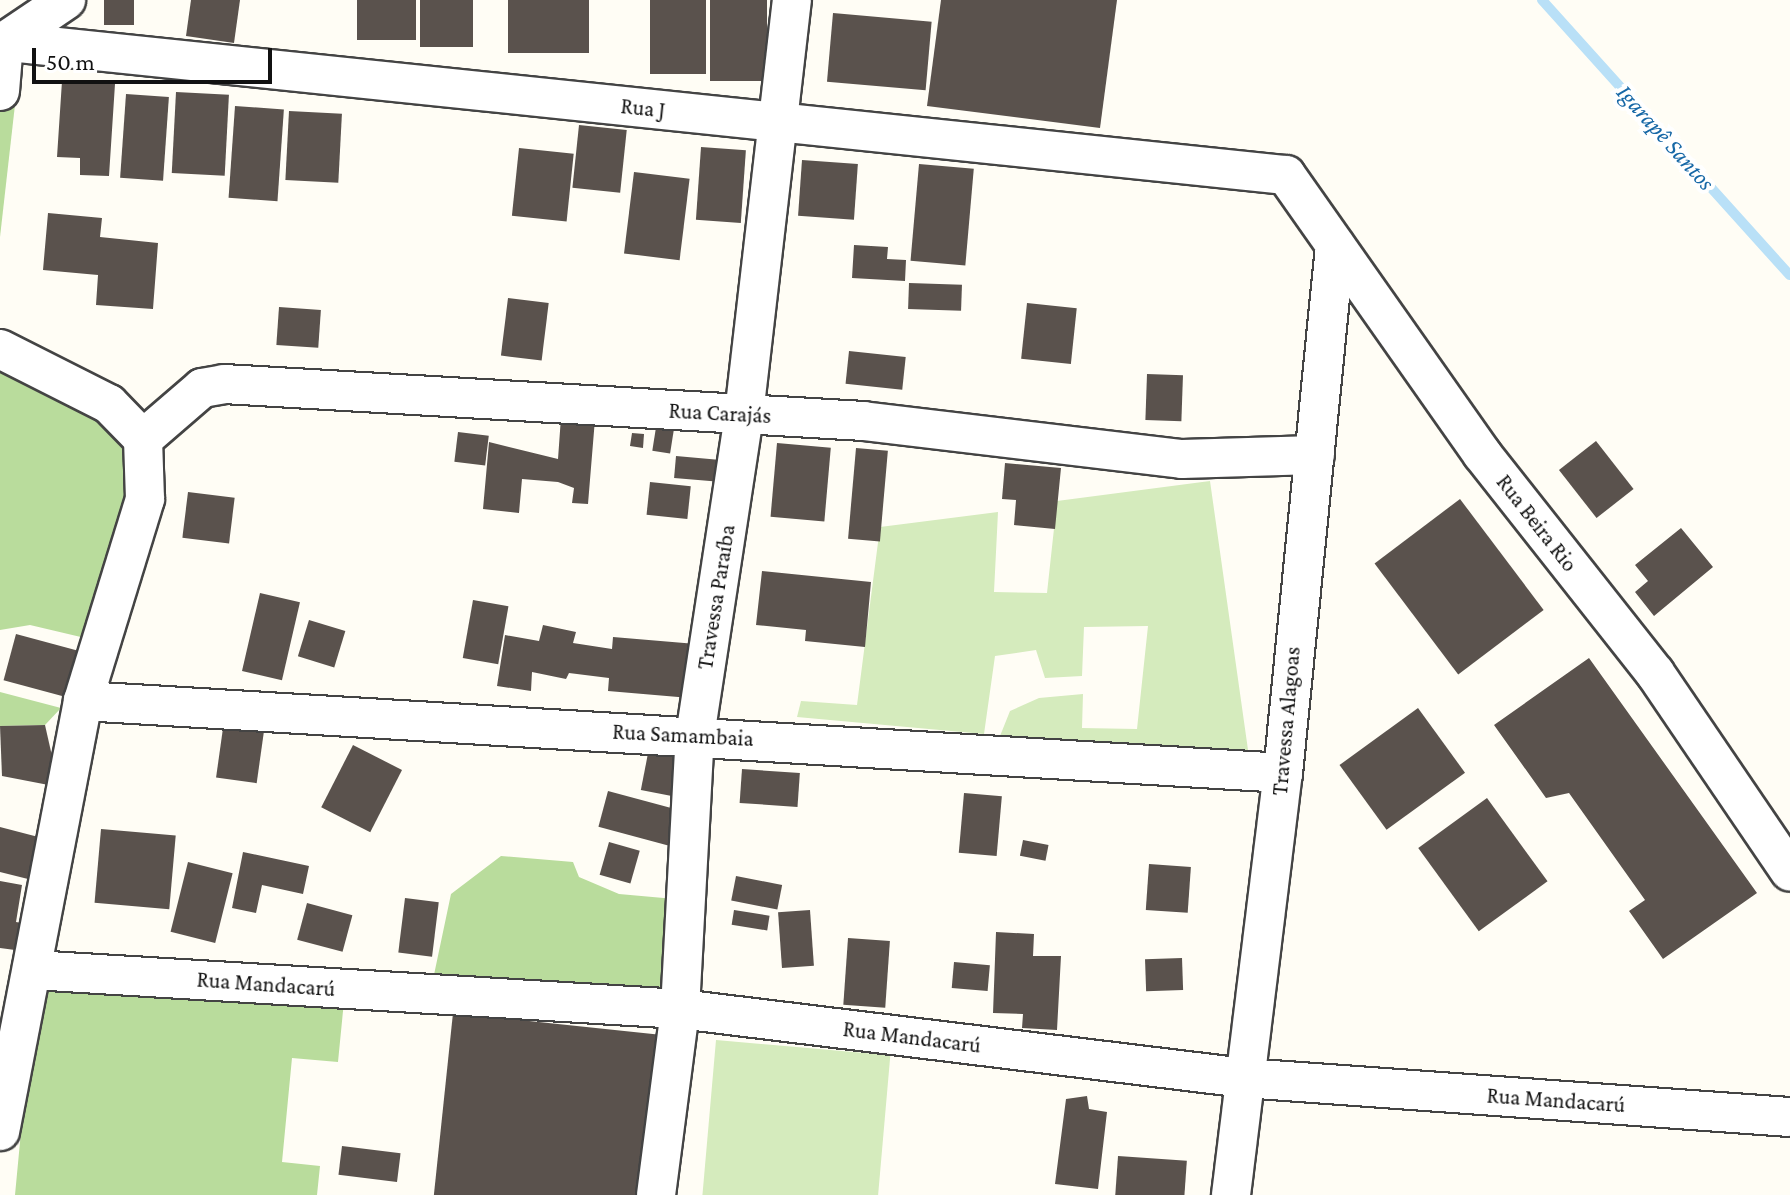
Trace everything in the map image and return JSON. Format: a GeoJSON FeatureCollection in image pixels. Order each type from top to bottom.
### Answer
{"type":"FeatureCollection","features":[{"type":"Feature","properties":{"kind":"street"},"geometry":{"type":"LineString","coordinates":[[0,91],[2,42],[66,0]]}},
{"type":"Feature","properties":{"kind":"street","name":"Travessa Paraíba"},"geometry":{"type":"LineString","coordinates":[[656,1195],[680,1009],[695,736],[744,414],[775,121],[792,0]]}},
{"type":"Feature","properties":{"kind":"street","name":"Rua J"},"geometry":{"type":"LineString","coordinates":[[2,42],[1286,175]]}},
{"type":"Feature","properties":{"kind":"street","name":"Rua Beira Rio"},"geometry":{"type":"LineString","coordinates":[[1286,175],[1482,454],[1655,673],[1790,872]]}},
{"type":"Feature","properties":{"kind":"street","name":"Travessa Alagoas"},"geometry":{"type":"LineString","coordinates":[[1231,1195],[1283,773],[1335,246]]}},
{"type":"Feature","properties":{"kind":"street"},"geometry":{"type":"LineString","coordinates":[[0,349],[109,404],[143,439],[145,499],[83,701],[0,1131]]}},
{"type":"Feature","properties":{"kind":"street","name":"Rua Carajás"},"geometry":{"type":"LineString","coordinates":[[143,439],[202,388],[224,384],[744,414],[1182,459],[1315,455]]}},
{"type":"Feature","properties":{"kind":"street","name":"Rua Samambaia"},"geometry":{"type":"LineString","coordinates":[[83,701],[1283,773]]}},
{"type":"Feature","properties":{"kind":"street","name":"Rua Mandacarú"},"geometry":{"type":"LineString","coordinates":[[32,970],[680,1009],[1244,1078],[1790,1117]]}},
{"type":"Feature","properties":{"kind":"green space"},"geometry":{"type":"Polygon","coordinates":[[[0,42],[22,43],[0,237],[0,42]]]}},
{"type":"Feature","properties":{"kind":"green space"},"geometry":{"type":"Polygon","coordinates":[[[0,363],[105,410],[136,443],[102,642],[30,625],[0,630],[0,363]]]}},
{"type":"Feature","properties":{"kind":"green space"},"geometry":{"type":"Polygon","coordinates":[[[1210,481],[1250,764],[1000,736],[1010,711],[1039,698],[1083,694],[1082,728],[1137,729],[1148,626],[1084,627],[1082,676],[1045,678],[1036,650],[995,656],[984,734],[797,717],[801,701],[857,705],[880,527],[998,512],[994,592],[1047,593],[1057,501],[1210,481]]]}},
{"type":"Feature","properties":{"kind":"green space"},"geometry":{"type":"Polygon","coordinates":[[[0,692],[61,708],[45,725],[0,726],[0,692]]]}},
{"type":"Feature","properties":{"kind":"green space"},"geometry":{"type":"Polygon","coordinates":[[[501,856],[573,862],[579,877],[619,894],[686,900],[680,1003],[431,989],[451,894],[501,856]]]}},
{"type":"Feature","properties":{"kind":"green space"},"geometry":{"type":"Polygon","coordinates":[[[36,973],[344,1001],[338,1062],[292,1058],[282,1162],[320,1166],[317,1195],[15,1195],[36,973]]]}},
{"type":"Feature","properties":{"kind":"green space"},"geometry":{"type":"Polygon","coordinates":[[[716,1040],[890,1055],[878,1195],[702,1195],[716,1040]]]}},
{"type":"Feature","properties":{"kind":"building"},"geometry":{"type":"Polygon","coordinates":[[[104,0],[134,0],[134,25],[104,25],[104,0]]]}},
{"type":"Feature","properties":{"kind":"building"},"geometry":{"type":"Polygon","coordinates":[[[191,0],[240,0],[234,43],[186,36],[191,0]]]}},
{"type":"Feature","properties":{"kind":"building"},"geometry":{"type":"Polygon","coordinates":[[[357,0],[416,0],[416,40],[357,40],[357,0]]]}},
{"type":"Feature","properties":{"kind":"building"},"geometry":{"type":"Polygon","coordinates":[[[420,0],[473,0],[473,47],[420,47],[420,0]]]}},
{"type":"Feature","properties":{"kind":"building"},"geometry":{"type":"Polygon","coordinates":[[[508,0],[589,0],[589,53],[508,53],[508,0]]]}},
{"type":"Feature","properties":{"kind":"building"},"geometry":{"type":"Polygon","coordinates":[[[650,0],[706,0],[706,74],[650,74],[650,0]]]}},
{"type":"Feature","properties":{"kind":"building"},"geometry":{"type":"Polygon","coordinates":[[[710,0],[767,0],[767,81],[710,81],[710,0]]]}},
{"type":"Feature","properties":{"kind":"building"},"geometry":{"type":"Polygon","coordinates":[[[941,0],[1117,0],[1100,128],[927,106],[941,0]]]}},
{"type":"Feature","properties":{"kind":"building"},"geometry":{"type":"Polygon","coordinates":[[[833,13],[932,22],[926,90],[827,82],[833,13]]]}},
{"type":"Feature","properties":{"kind":"building"},"geometry":{"type":"Polygon","coordinates":[[[62,81],[115,84],[109,176],[80,175],[80,158],[57,157],[62,81]]]}},
{"type":"Feature","properties":{"kind":"building"},"geometry":{"type":"Polygon","coordinates":[[[176,92],[229,95],[225,176],[172,173],[176,92]]]}},
{"type":"Feature","properties":{"kind":"building"},"geometry":{"type":"Polygon","coordinates":[[[126,94],[169,97],[163,181],[120,178],[126,94]]]}},
{"type":"Feature","properties":{"kind":"building"},"geometry":{"type":"Polygon","coordinates":[[[235,106],[284,109],[277,201],[229,198],[235,106]]]}},
{"type":"Feature","properties":{"kind":"building"},"geometry":{"type":"Polygon","coordinates":[[[289,111],[342,114],[338,183],[285,180],[289,111]]]}},
{"type":"Feature","properties":{"kind":"building"},"geometry":{"type":"Polygon","coordinates":[[[579,125],[627,130],[620,193],[572,188],[579,125]]]}},
{"type":"Feature","properties":{"kind":"building"},"geometry":{"type":"Polygon","coordinates":[[[701,147],[746,150],[741,223],[696,220],[701,147]]]}},
{"type":"Feature","properties":{"kind":"building"},"geometry":{"type":"Polygon","coordinates":[[[519,148],[574,154],[567,221],[512,216],[519,148]]]}},
{"type":"Feature","properties":{"kind":"building"},"geometry":{"type":"Polygon","coordinates":[[[802,160],[858,164],[854,220],[798,216],[802,160]]]}},
{"type":"Feature","properties":{"kind":"building"},"geometry":{"type":"Polygon","coordinates":[[[919,164],[974,169],[965,265],[911,261],[919,164]]]}},
{"type":"Feature","properties":{"kind":"building"},"geometry":{"type":"Polygon","coordinates":[[[634,172],[690,179],[680,260],[624,253],[634,172]]]}},
{"type":"Feature","properties":{"kind":"building"},"geometry":{"type":"Polygon","coordinates":[[[48,213],[102,218],[100,237],[158,243],[153,309],[96,305],[98,275],[43,270],[48,213]]]}},
{"type":"Feature","properties":{"kind":"building"},"geometry":{"type":"Polygon","coordinates":[[[854,245],[888,247],[887,259],[906,260],[905,281],[852,278],[854,245]]]}},
{"type":"Feature","properties":{"kind":"building"},"geometry":{"type":"Polygon","coordinates":[[[909,283],[962,285],[961,311],[908,309],[909,283]]]}},
{"type":"Feature","properties":{"kind":"building"},"geometry":{"type":"Polygon","coordinates":[[[508,298],[549,303],[542,361],[501,356],[508,298]]]}},
{"type":"Feature","properties":{"kind":"building"},"geometry":{"type":"Polygon","coordinates":[[[1027,303],[1077,308],[1071,364],[1021,359],[1027,303]]]}},
{"type":"Feature","properties":{"kind":"building"},"geometry":{"type":"Polygon","coordinates":[[[279,307],[321,310],[318,348],[276,345],[279,307]]]}},
{"type":"Feature","properties":{"kind":"building"},"geometry":{"type":"Polygon","coordinates":[[[849,351],[906,357],[902,390],[846,384],[849,351]]]}},
{"type":"Feature","properties":{"kind":"building"},"geometry":{"type":"Polygon","coordinates":[[[1147,374],[1183,375],[1181,421],[1145,420],[1147,374]]]}},
{"type":"Feature","properties":{"kind":"building"},"geometry":{"type":"Polygon","coordinates":[[[561,417],[595,419],[588,504],[572,503],[574,488],[558,482],[522,479],[519,513],[483,509],[489,442],[558,459],[561,417]]]}},
{"type":"Feature","properties":{"kind":"building"},"geometry":{"type":"Polygon","coordinates":[[[657,421],[675,424],[670,453],[652,451],[657,421]]]}},
{"type":"Feature","properties":{"kind":"building"},"geometry":{"type":"Polygon","coordinates":[[[458,432],[489,436],[485,466],[454,462],[458,432]]]}},
{"type":"Feature","properties":{"kind":"building"},"geometry":{"type":"Polygon","coordinates":[[[632,433],[644,434],[643,448],[630,446],[632,433]]]}},
{"type":"Feature","properties":{"kind":"building"},"geometry":{"type":"Polygon","coordinates":[[[1596,441],[1634,489],[1597,518],[1559,470],[1596,441]]]}},
{"type":"Feature","properties":{"kind":"building"},"geometry":{"type":"Polygon","coordinates":[[[777,443],[831,448],[824,521],[771,517],[777,443]]]}},
{"type":"Feature","properties":{"kind":"building"},"geometry":{"type":"Polygon","coordinates":[[[856,448],[888,451],[880,541],[848,539],[856,448]]]}},
{"type":"Feature","properties":{"kind":"building"},"geometry":{"type":"Polygon","coordinates":[[[676,456],[718,460],[716,482],[674,478],[676,456]]]}},
{"type":"Feature","properties":{"kind":"building"},"geometry":{"type":"Polygon","coordinates":[[[1005,463],[1061,468],[1055,529],[1014,525],[1016,500],[1002,499],[1005,463]]]}},
{"type":"Feature","properties":{"kind":"building"},"geometry":{"type":"Polygon","coordinates":[[[650,482],[691,486],[687,519],[647,515],[650,482]]]}},
{"type":"Feature","properties":{"kind":"building"},"geometry":{"type":"Polygon","coordinates":[[[188,492],[235,498],[229,543],[182,538],[188,492]]]}},
{"type":"Feature","properties":{"kind":"building"},"geometry":{"type":"Polygon","coordinates":[[[1460,499],[1544,610],[1458,674],[1375,563],[1460,499]]]}},
{"type":"Feature","properties":{"kind":"building"},"geometry":{"type":"Polygon","coordinates":[[[1681,528],[1713,567],[1654,616],[1635,592],[1648,581],[1635,565],[1681,528]]]}},
{"type":"Feature","properties":{"kind":"building"},"geometry":{"type":"Polygon","coordinates":[[[762,571],[871,582],[865,647],[805,641],[806,630],[756,625],[762,571]]]}},
{"type":"Feature","properties":{"kind":"building"},"geometry":{"type":"Polygon","coordinates":[[[260,593],[300,602],[282,680],[242,671],[260,593]]]}},
{"type":"Feature","properties":{"kind":"building"},"geometry":{"type":"Polygon","coordinates":[[[473,600],[508,606],[498,664],[463,658],[473,600]]]}},
{"type":"Feature","properties":{"kind":"building"},"geometry":{"type":"Polygon","coordinates":[[[309,620],[345,631],[334,667],[298,656],[309,620]]]}},
{"type":"Feature","properties":{"kind":"building"},"geometry":{"type":"Polygon","coordinates":[[[543,625],[576,632],[573,643],[612,649],[613,637],[696,644],[690,698],[608,691],[609,678],[569,673],[566,679],[532,672],[531,691],[497,686],[505,635],[539,641],[543,625]]]}},
{"type":"Feature","properties":{"kind":"building"},"geometry":{"type":"Polygon","coordinates":[[[16,634],[87,653],[74,699],[4,680],[16,634]]]}},
{"type":"Feature","properties":{"kind":"building"},"geometry":{"type":"Polygon","coordinates":[[[1589,658],[1757,893],[1663,959],[1629,911],[1645,900],[1569,793],[1546,798],[1494,725],[1589,658]]]}},
{"type":"Feature","properties":{"kind":"building"},"geometry":{"type":"Polygon","coordinates":[[[1418,708],[1465,773],[1387,830],[1340,765],[1418,708]]]}},
{"type":"Feature","properties":{"kind":"building"},"geometry":{"type":"Polygon","coordinates":[[[224,721],[265,727],[257,783],[216,777],[224,721]]]}},
{"type":"Feature","properties":{"kind":"building"},"geometry":{"type":"Polygon","coordinates":[[[45,725],[59,787],[2,776],[0,726],[45,725]]]}},
{"type":"Feature","properties":{"kind":"building"},"geometry":{"type":"Polygon","coordinates":[[[650,743],[687,750],[678,797],[641,790],[650,743]]]}},
{"type":"Feature","properties":{"kind":"building"},"geometry":{"type":"Polygon","coordinates":[[[353,745],[402,770],[370,832],[321,807],[353,745]]]}},
{"type":"Feature","properties":{"kind":"building"},"geometry":{"type":"Polygon","coordinates":[[[742,769],[800,773],[797,807],[740,803],[742,769]]]}},
{"type":"Feature","properties":{"kind":"building"},"geometry":{"type":"Polygon","coordinates":[[[608,791],[681,811],[672,846],[598,827],[608,791]]]}},
{"type":"Feature","properties":{"kind":"building"},"geometry":{"type":"Polygon","coordinates":[[[964,793],[1002,796],[997,856],[959,853],[964,793]]]}},
{"type":"Feature","properties":{"kind":"building"},"geometry":{"type":"Polygon","coordinates":[[[1487,798],[1548,881],[1479,931],[1418,848],[1487,798]]]}},
{"type":"Feature","properties":{"kind":"building"},"geometry":{"type":"Polygon","coordinates":[[[0,827],[46,839],[36,881],[0,872],[0,827]]]}},
{"type":"Feature","properties":{"kind":"building"},"geometry":{"type":"Polygon","coordinates":[[[101,829],[176,836],[169,909],[95,903],[101,829]]]}},
{"type":"Feature","properties":{"kind":"building"},"geometry":{"type":"Polygon","coordinates":[[[1023,840],[1049,845],[1045,861],[1020,856],[1023,840]]]}},
{"type":"Feature","properties":{"kind":"building"},"geometry":{"type":"Polygon","coordinates":[[[609,842],[640,851],[630,884],[600,875],[609,842]]]}},
{"type":"Feature","properties":{"kind":"building"},"geometry":{"type":"Polygon","coordinates":[[[243,852],[309,866],[303,894],[262,885],[256,913],[232,908],[243,852]]]}},
{"type":"Feature","properties":{"kind":"building"},"geometry":{"type":"Polygon","coordinates":[[[188,862],[233,873],[215,943],[171,932],[188,862]]]}},
{"type":"Feature","properties":{"kind":"building"},"geometry":{"type":"Polygon","coordinates":[[[1149,864],[1191,867],[1188,913],[1146,910],[1149,864]]]}},
{"type":"Feature","properties":{"kind":"building"},"geometry":{"type":"Polygon","coordinates":[[[736,876],[782,885],[777,910],[731,901],[736,876]]]}},
{"type":"Feature","properties":{"kind":"building"},"geometry":{"type":"Polygon","coordinates":[[[0,881],[22,885],[16,922],[33,925],[30,952],[0,948],[0,881]]]}},
{"type":"Feature","properties":{"kind":"building"},"geometry":{"type":"Polygon","coordinates":[[[405,898],[439,902],[432,957],[398,953],[405,898]]]}},
{"type":"Feature","properties":{"kind":"building"},"geometry":{"type":"Polygon","coordinates":[[[307,903],[352,915],[343,952],[297,940],[307,903]]]}},
{"type":"Feature","properties":{"kind":"building"},"geometry":{"type":"Polygon","coordinates":[[[734,910],[770,916],[767,930],[732,925],[734,910]]]}},
{"type":"Feature","properties":{"kind":"building"},"geometry":{"type":"Polygon","coordinates":[[[810,910],[814,966],[782,968],[778,912],[810,910]]]}},
{"type":"Feature","properties":{"kind":"building"},"geometry":{"type":"Polygon","coordinates":[[[996,932],[1034,934],[1033,956],[1061,956],[1057,1030],[1022,1028],[1023,1014],[993,1013],[996,932]]]}},
{"type":"Feature","properties":{"kind":"building"},"geometry":{"type":"Polygon","coordinates":[[[848,938],[890,941],[885,1008],[843,1005],[848,938]]]}},
{"type":"Feature","properties":{"kind":"building"},"geometry":{"type":"Polygon","coordinates":[[[1182,958],[1183,990],[1146,991],[1145,959],[1182,958]]]}},
{"type":"Feature","properties":{"kind":"building"},"geometry":{"type":"Polygon","coordinates":[[[954,962],[990,965],[988,991],[952,988],[954,962]]]}},
{"type":"Feature","properties":{"kind":"building"},"geometry":{"type":"Polygon","coordinates":[[[453,1013],[660,1035],[643,1195],[434,1195],[453,1013]]]}},
{"type":"Feature","properties":{"kind":"building"},"geometry":{"type":"Polygon","coordinates":[[[1087,1096],[1089,1109],[1107,1112],[1098,1189],[1055,1184],[1066,1099],[1087,1096]]]}},
{"type":"Feature","properties":{"kind":"building"},"geometry":{"type":"Polygon","coordinates":[[[342,1146],[401,1153],[397,1182],[338,1175],[342,1146]]]}},
{"type":"Feature","properties":{"kind":"building"},"geometry":{"type":"Polygon","coordinates":[[[1118,1156],[1187,1161],[1184,1195],[1115,1195],[1118,1156]]]}},
{"type":"Feature","properties":{"kind":"waterway","name":"Igarapê Santos"},"geometry":{"type":"LineString","coordinates":[[1542,0],[1790,275]]}}]}
